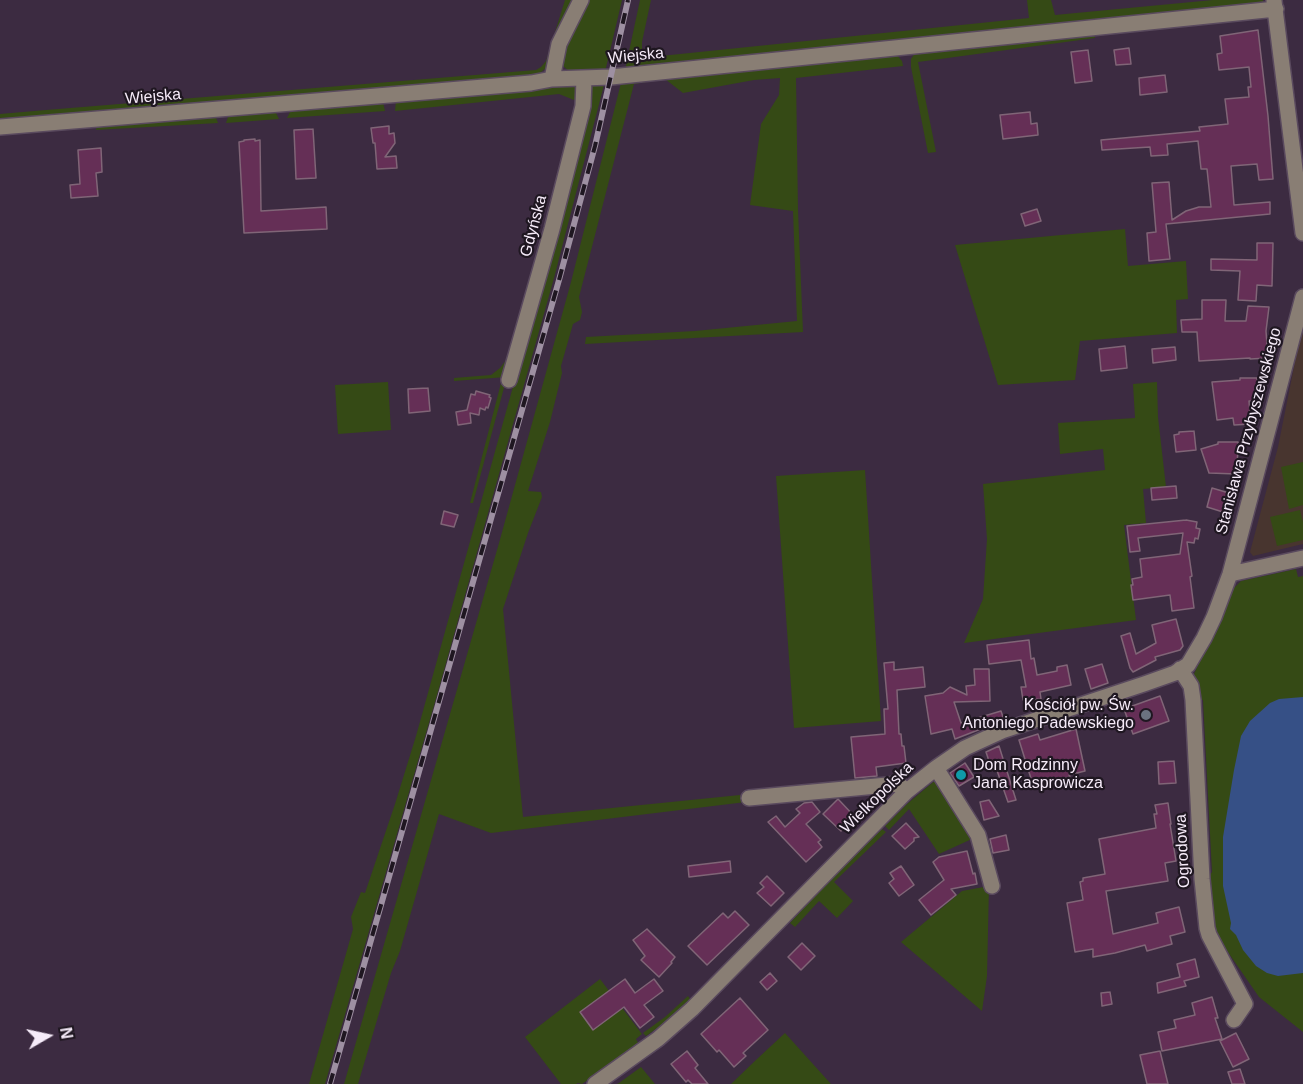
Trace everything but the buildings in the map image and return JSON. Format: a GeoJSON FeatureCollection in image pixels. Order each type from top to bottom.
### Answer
{"type":"FeatureCollection","features":[{"type":"Feature","properties":{"kind":"street"},"geometry":{"type":"LineString","coordinates":[[552,79],[559,44],[581,0]]}},
{"type":"Feature","properties":{"kind":"street"},"geometry":{"type":"LineString","coordinates":[[1275,5],[1303,233]]}},
{"type":"Feature","properties":{"kind":"street","name":"Wiejska"},"geometry":{"type":"LineString","coordinates":[[0,127],[531,83],[552,79],[584,79],[1275,5]]}},
{"type":"Feature","properties":{"kind":"street","name":"Gdyńska"},"geometry":{"type":"LineString","coordinates":[[509,380],[552,229],[583,106],[584,79]]}},
{"type":"Feature","properties":{"kind":"street","name":"Stanisława Przybyszewskiego"},"geometry":{"type":"LineString","coordinates":[[1230,574],[1303,297]]}},
{"type":"Feature","properties":{"kind":"street"},"geometry":{"type":"LineString","coordinates":[[1230,574],[1303,558]]}},
{"type":"Feature","properties":{"kind":"street","name":"Wielkopolska"},"geometry":{"type":"LineString","coordinates":[[596,1084],[658,1039],[692,1009],[907,791],[936,768],[965,748],[1002,731],[1143,684],[1188,665],[1204,638],[1230,574]]}},
{"type":"Feature","properties":{"kind":"street","name":"Ogrodowa"},"geometry":{"type":"LineString","coordinates":[[1180,669],[1191,686],[1207,928],[1245,1004],[1234,1020]]}},
{"type":"Feature","properties":{"kind":"street"},"geometry":{"type":"LineString","coordinates":[[936,768],[978,835],[992,886]]}},
{"type":"Feature","properties":{"kind":"street"},"geometry":{"type":"LineString","coordinates":[[749,798],[898,784],[907,791]]}},
{"type":"Feature","properties":{"kind":"shaded area"},"geometry":{"type":"Polygon","coordinates":[[[1301,332],[1303,332],[1303,544],[1253,556],[1250,552],[1278,447],[1301,332]]]}},
{"type":"Feature","properties":{"kind":"green space"},"geometry":{"type":"Polygon","coordinates":[[[565,0],[576,0],[551,62],[536,76],[88,115],[0,118],[0,114],[536,70],[546,61],[565,0]]]}},
{"type":"Feature","properties":{"kind":"green space"},"geometry":{"type":"Polygon","coordinates":[[[587,0],[622,0],[605,72],[570,72],[563,66],[562,53],[587,0]]]}},
{"type":"Feature","properties":{"kind":"green space"},"geometry":{"type":"Polygon","coordinates":[[[640,0],[651,0],[642,52],[651,57],[1029,18],[1027,0],[1051,0],[1055,15],[1213,0],[1263,0],[1264,5],[625,70],[640,0]]]}},
{"type":"Feature","properties":{"kind":"green space"},"geometry":{"type":"Polygon","coordinates":[[[1094,32],[1095,38],[918,62],[936,152],[928,153],[911,67],[911,59],[917,50],[1094,32]]]}},
{"type":"Feature","properties":{"kind":"green space"},"geometry":{"type":"Polygon","coordinates":[[[896,54],[903,66],[796,78],[803,332],[585,344],[586,337],[695,331],[797,321],[793,211],[750,205],[761,124],[779,95],[780,78],[754,80],[683,93],[665,79],[634,84],[579,297],[582,312],[580,320],[573,324],[561,366],[562,373],[550,422],[528,491],[541,492],[542,497],[503,609],[523,817],[740,795],[746,802],[491,833],[439,814],[400,951],[391,973],[358,1084],[344,1084],[499,543],[571,282],[622,79],[896,54]]]}},
{"type":"Feature","properties":{"kind":"green space"},"geometry":{"type":"Polygon","coordinates":[[[605,81],[554,278],[325,1084],[309,1084],[353,929],[351,917],[361,892],[365,893],[416,736],[544,275],[591,84],[605,81]]]}},
{"type":"Feature","properties":{"kind":"green space"},"geometry":{"type":"Polygon","coordinates":[[[570,85],[576,87],[579,92],[579,102],[559,94],[395,111],[396,101],[570,85]]]}},
{"type":"Feature","properties":{"kind":"green space"},"geometry":{"type":"Polygon","coordinates":[[[383,102],[385,111],[287,118],[291,110],[383,102]]]}},
{"type":"Feature","properties":{"kind":"green space"},"geometry":{"type":"Polygon","coordinates":[[[275,111],[279,119],[226,123],[229,114],[275,111]]]}},
{"type":"Feature","properties":{"kind":"green space"},"geometry":{"type":"Polygon","coordinates":[[[215,115],[218,123],[96,130],[97,123],[215,115]]]}},
{"type":"Feature","properties":{"kind":"green space"},"geometry":{"type":"Polygon","coordinates":[[[1125,229],[1128,266],[1186,261],[1188,299],[1176,300],[1177,333],[1080,341],[1075,380],[998,385],[955,245],[1125,229]]]}},
{"type":"Feature","properties":{"kind":"green space"},"geometry":{"type":"Polygon","coordinates":[[[515,348],[506,377],[454,381],[454,378],[491,375],[500,368],[515,348]]]}},
{"type":"Feature","properties":{"kind":"green space"},"geometry":{"type":"Polygon","coordinates":[[[388,382],[391,430],[338,434],[335,385],[388,382]]]}},
{"type":"Feature","properties":{"kind":"green space"},"geometry":{"type":"Polygon","coordinates":[[[1157,382],[1158,417],[1166,487],[1143,489],[1146,523],[1124,525],[1136,620],[964,643],[983,599],[987,539],[983,484],[1105,470],[1103,449],[1060,454],[1058,423],[1135,418],[1133,384],[1157,382]]]}},
{"type":"Feature","properties":{"kind":"green space"},"geometry":{"type":"Polygon","coordinates":[[[501,383],[505,384],[473,503],[470,503],[501,383]]]}},
{"type":"Feature","properties":{"kind":"green space"},"geometry":{"type":"Polygon","coordinates":[[[1303,462],[1303,505],[1289,509],[1281,467],[1303,462]]]}},
{"type":"Feature","properties":{"kind":"green space"},"geometry":{"type":"Polygon","coordinates":[[[865,470],[881,721],[794,728],[776,476],[865,470]]]}},
{"type":"Feature","properties":{"kind":"green space"},"geometry":{"type":"Polygon","coordinates":[[[1300,510],[1303,540],[1277,546],[1270,517],[1300,510]]]}},
{"type":"Feature","properties":{"kind":"green space"},"geometry":{"type":"Polygon","coordinates":[[[1296,569],[1298,577],[1303,576],[1303,1032],[1259,997],[1214,932],[1207,879],[1212,872],[1203,700],[1196,700],[1194,674],[1232,590],[1241,581],[1296,569]]]}},
{"type":"Feature","properties":{"kind":"green space"},"geometry":{"type":"Polygon","coordinates":[[[938,778],[974,838],[939,854],[909,809],[889,830],[885,826],[938,778]]]}},
{"type":"Feature","properties":{"kind":"green space"},"geometry":{"type":"Polygon","coordinates":[[[882,829],[886,832],[834,882],[853,901],[837,918],[819,901],[795,927],[790,923],[830,879],[882,829]]]}},
{"type":"Feature","properties":{"kind":"green space"},"geometry":{"type":"Polygon","coordinates":[[[989,886],[987,976],[982,1011],[901,942],[962,891],[989,886]]]}},
{"type":"Feature","properties":{"kind":"green space"},"geometry":{"type":"Polygon","coordinates":[[[600,979],[642,1034],[636,1039],[638,1043],[582,1084],[561,1084],[525,1037],[600,979]]]}},
{"type":"Feature","properties":{"kind":"green space"},"geometry":{"type":"Polygon","coordinates":[[[688,996],[690,999],[668,1020],[646,1036],[643,1033],[665,1017],[688,996]]]}},
{"type":"Feature","properties":{"kind":"green space"},"geometry":{"type":"Polygon","coordinates":[[[785,1033],[831,1084],[731,1084],[757,1059],[785,1033]]]}},
{"type":"Feature","properties":{"kind":"green space"},"geometry":{"type":"Polygon","coordinates":[[[641,1067],[655,1084],[617,1084],[619,1083],[641,1067]]]}},
{"type":"Feature","properties":{"kind":"water"},"geometry":{"type":"Polygon","coordinates":[[[1303,697],[1303,973],[1278,976],[1267,973],[1256,966],[1230,929],[1231,923],[1223,886],[1223,837],[1241,736],[1250,721],[1270,703],[1279,699],[1303,697]]]}},
{"type":"Feature","properties":{"kind":"railway"},"geometry":{"type":"LineString","coordinates":[[330,1084],[559,280],[595,146],[628,0]]}},
{"type":"Feature","properties":{"kind":"place","name":"Kościół pw. Św. Antoniego Padewskiego"},"geometry":{"type":"Point","coordinates":[1146,715]}},
{"type":"Feature","properties":{"kind":"place","name":"Dom Rodzinny Jana Kasprowicza"},"geometry":{"type":"Point","coordinates":[961,775]}}]}
